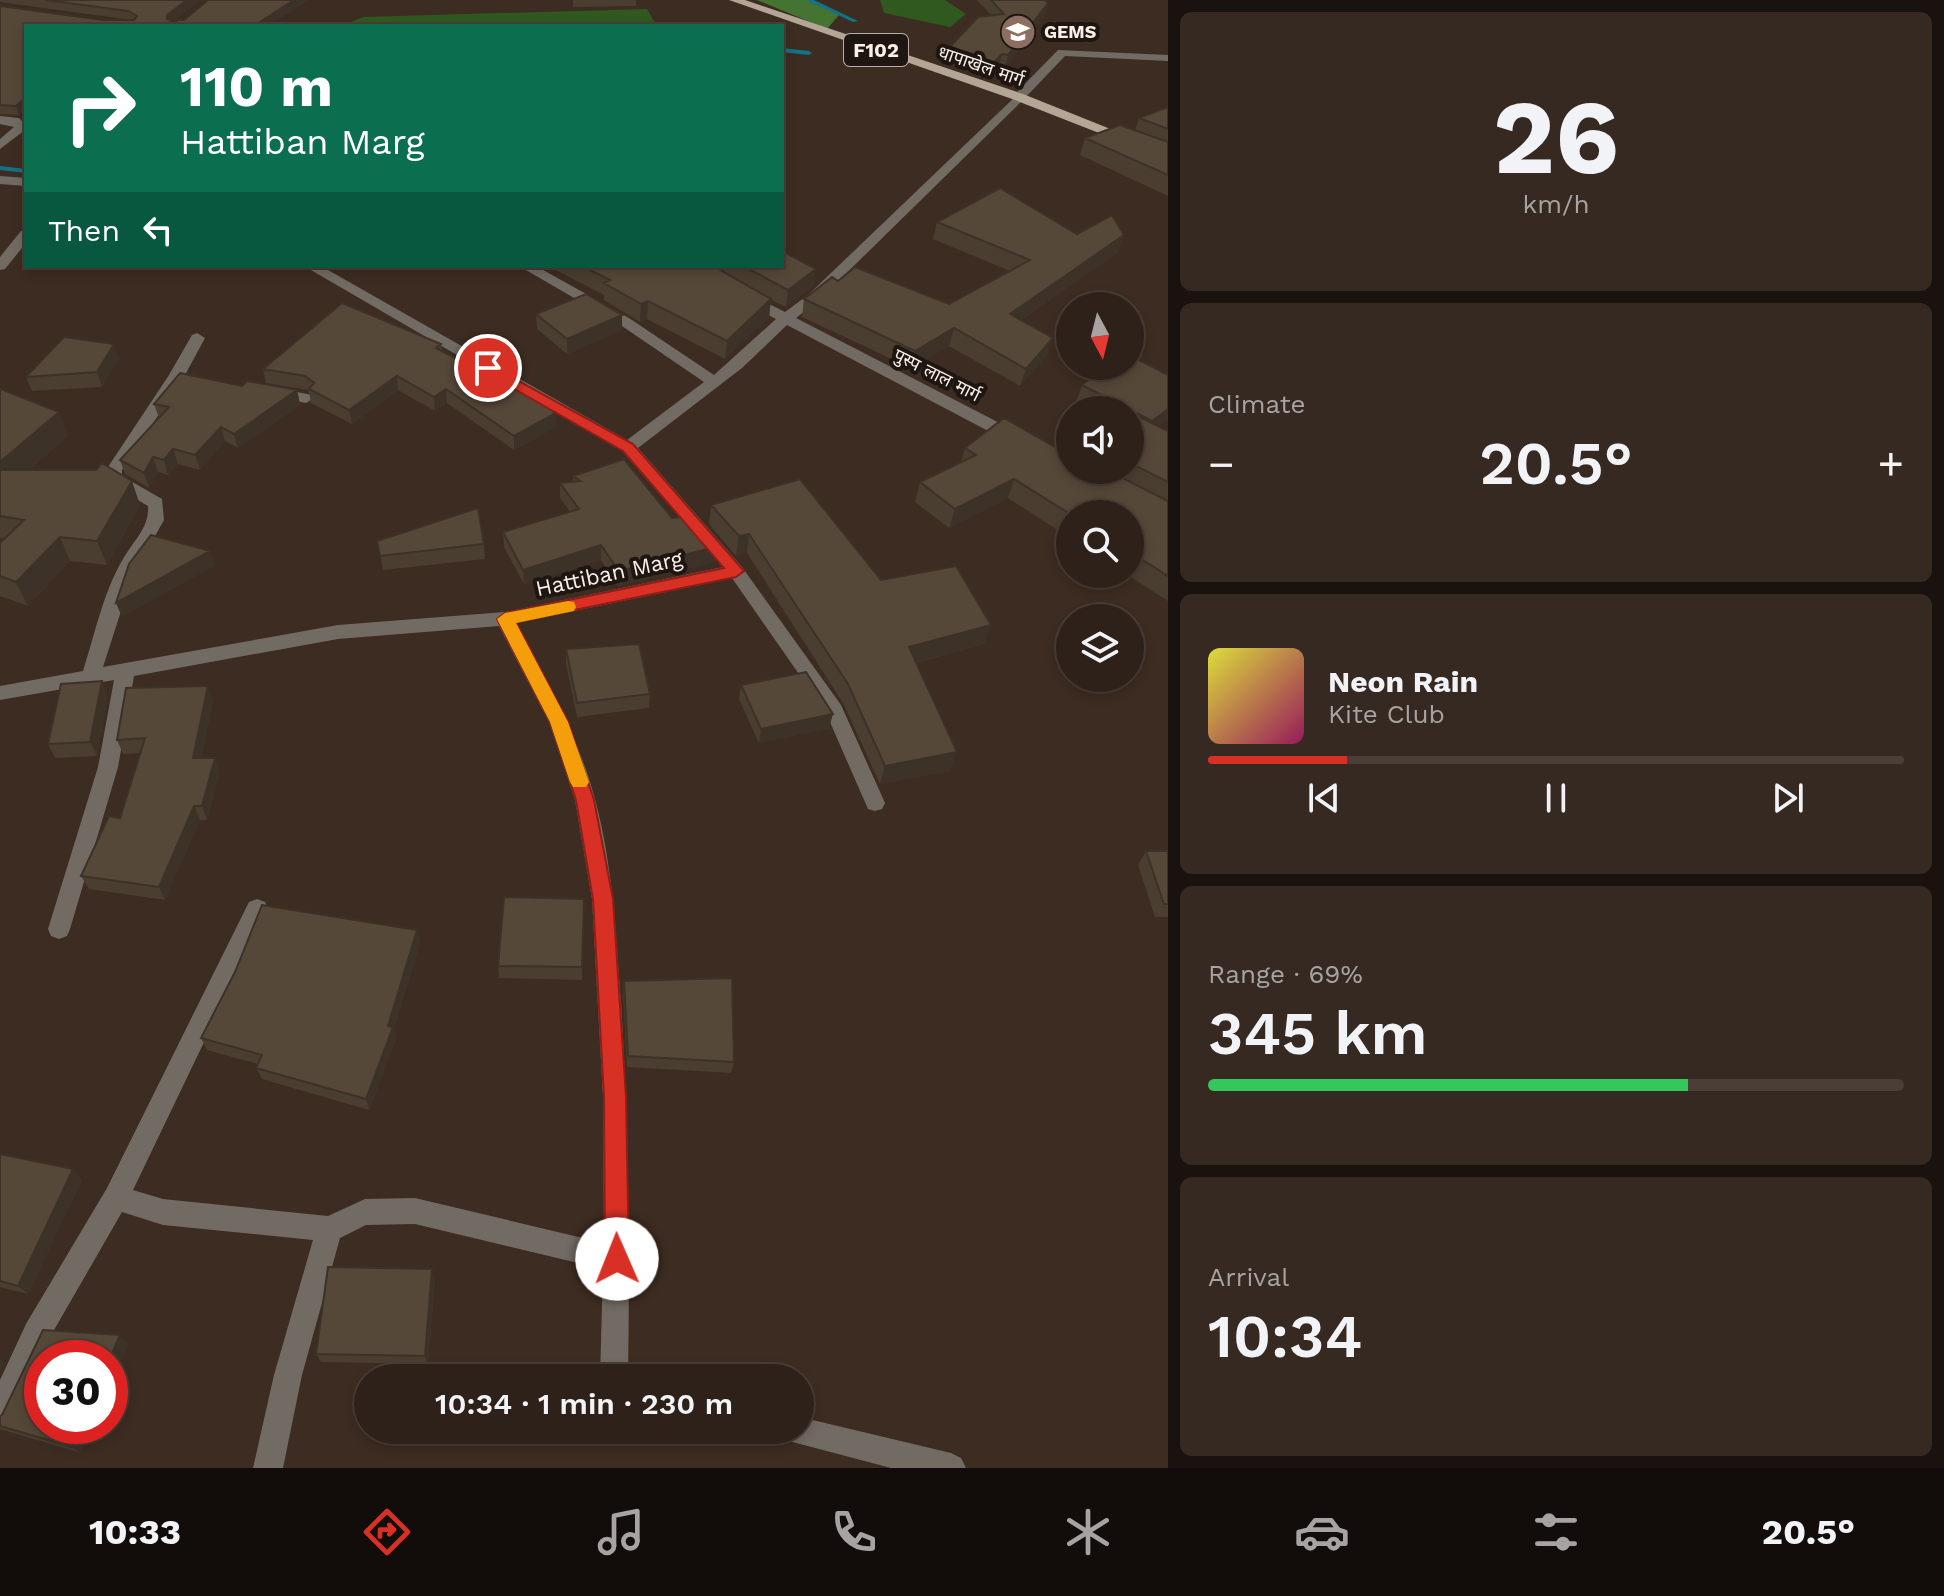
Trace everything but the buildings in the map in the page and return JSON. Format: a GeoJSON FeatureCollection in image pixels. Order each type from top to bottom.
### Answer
{"type":"FeatureCollection","features":[{"type":"Feature","properties":{"kind":"main road","name":"धापाखेल मार्ग"},"geometry":{"type":"LineString","coordinates":[[734,0],[1019,97],[1168,156]]}},
{"type":"Feature","properties":{"kind":"street"},"geometry":{"type":"LineString","coordinates":[[628,447],[737,365],[787,317],[813,298],[1062,52],[1168,58]]}},
{"type":"Feature","properties":{"kind":"street"},"geometry":{"type":"LineString","coordinates":[[0,120],[15,121],[21,127],[0,145]]}},
{"type":"Feature","properties":{"kind":"street"},"geometry":{"type":"LineString","coordinates":[[0,180],[24,182]]}},
{"type":"Feature","properties":{"kind":"street"},"geometry":{"type":"LineString","coordinates":[[0,266],[24,236]]}},
{"type":"Feature","properties":{"kind":"street","name":"Hattiban Marg"},"geometry":{"type":"LineString","coordinates":[[0,693],[91,676],[125,673],[338,632],[505,619],[736,571],[628,447],[315,268]]}},
{"type":"Feature","properties":{"kind":"street"},"geometry":{"type":"LineString","coordinates":[[530,268],[624,321],[714,382]]}},
{"type":"Feature","properties":{"kind":"street","name":"पुस्प लाल मार्ग"},"geometry":{"type":"LineString","coordinates":[[729,288],[1027,444]]}},
{"type":"Feature","properties":{"kind":"street"},"geometry":{"type":"LineString","coordinates":[[91,676],[129,564],[154,527],[158,511],[156,503],[113,478],[114,470],[185,376],[197,338]]}},
{"type":"Feature","properties":{"kind":"street"},"geometry":{"type":"LineString","coordinates":[[249,388],[306,398]]}},
{"type":"Feature","properties":{"kind":"street"},"geometry":{"type":"LineString","coordinates":[[736,571],[834,710],[875,803]]}},
{"type":"Feature","properties":{"kind":"street"},"geometry":{"type":"LineString","coordinates":[[505,619],[559,722],[585,800],[603,899],[615,1097],[614,1364]]}},
{"type":"Feature","properties":{"kind":"street"},"geometry":{"type":"LineString","coordinates":[[59,929],[108,767],[125,673]]}},
{"type":"Feature","properties":{"kind":"street"},"geometry":{"type":"LineString","coordinates":[[0,1411],[36,1334],[116,1197],[257,909]]}},
{"type":"Feature","properties":{"kind":"street"},"geometry":{"type":"LineString","coordinates":[[116,1197],[163,1212],[329,1229],[365,1212],[415,1211],[617,1259]]}},
{"type":"Feature","properties":{"kind":"street"},"geometry":{"type":"LineString","coordinates":[[268,1468],[301,1324],[329,1229]]}},
{"type":"Feature","properties":{"kind":"street"},"geometry":{"type":"LineString","coordinates":[[814,1435],[951,1468]]}},
{"type":"Feature","properties":{"kind":"green space"},"geometry":{"type":"Polygon","coordinates":[[[757,0],[811,0],[839,15],[827,29],[757,0]]]}},
{"type":"Feature","properties":{"kind":"green space"},"geometry":{"type":"Polygon","coordinates":[[[880,0],[945,0],[966,14],[950,27],[884,13],[880,0]]]}},
{"type":"Feature","properties":{"kind":"green space"},"geometry":{"type":"Polygon","coordinates":[[[647,9],[656,24],[346,24],[363,17],[647,9]]]}},
{"type":"Feature","properties":{"kind":"waterway"},"geometry":{"type":"LineString","coordinates":[[809,0],[855,21]]}},
{"type":"Feature","properties":{"kind":"waterway"},"geometry":{"type":"LineString","coordinates":[[784,50],[809,53]]}},
{"type":"Feature","properties":{"kind":"waterway"},"geometry":{"type":"LineString","coordinates":[[0,168],[24,171]]}},
{"type":"Feature","properties":{"kind":"slow traffic"},"geometry":{"type":"LineString","coordinates":[[568,607],[505,619],[559,722],[579,782]]}},
{"type":"Feature","properties":{"kind":"place","name":"GEMS"},"geometry":{"type":"Point","coordinates":[1018,32]}},
{"type":"Feature","properties":{"kind":"route"},"geometry":{"type":"LineString","coordinates":[[488,368],[628,447],[736,571],[505,619],[559,722],[585,800],[603,899],[615,1097],[617,1259]]}}]}
